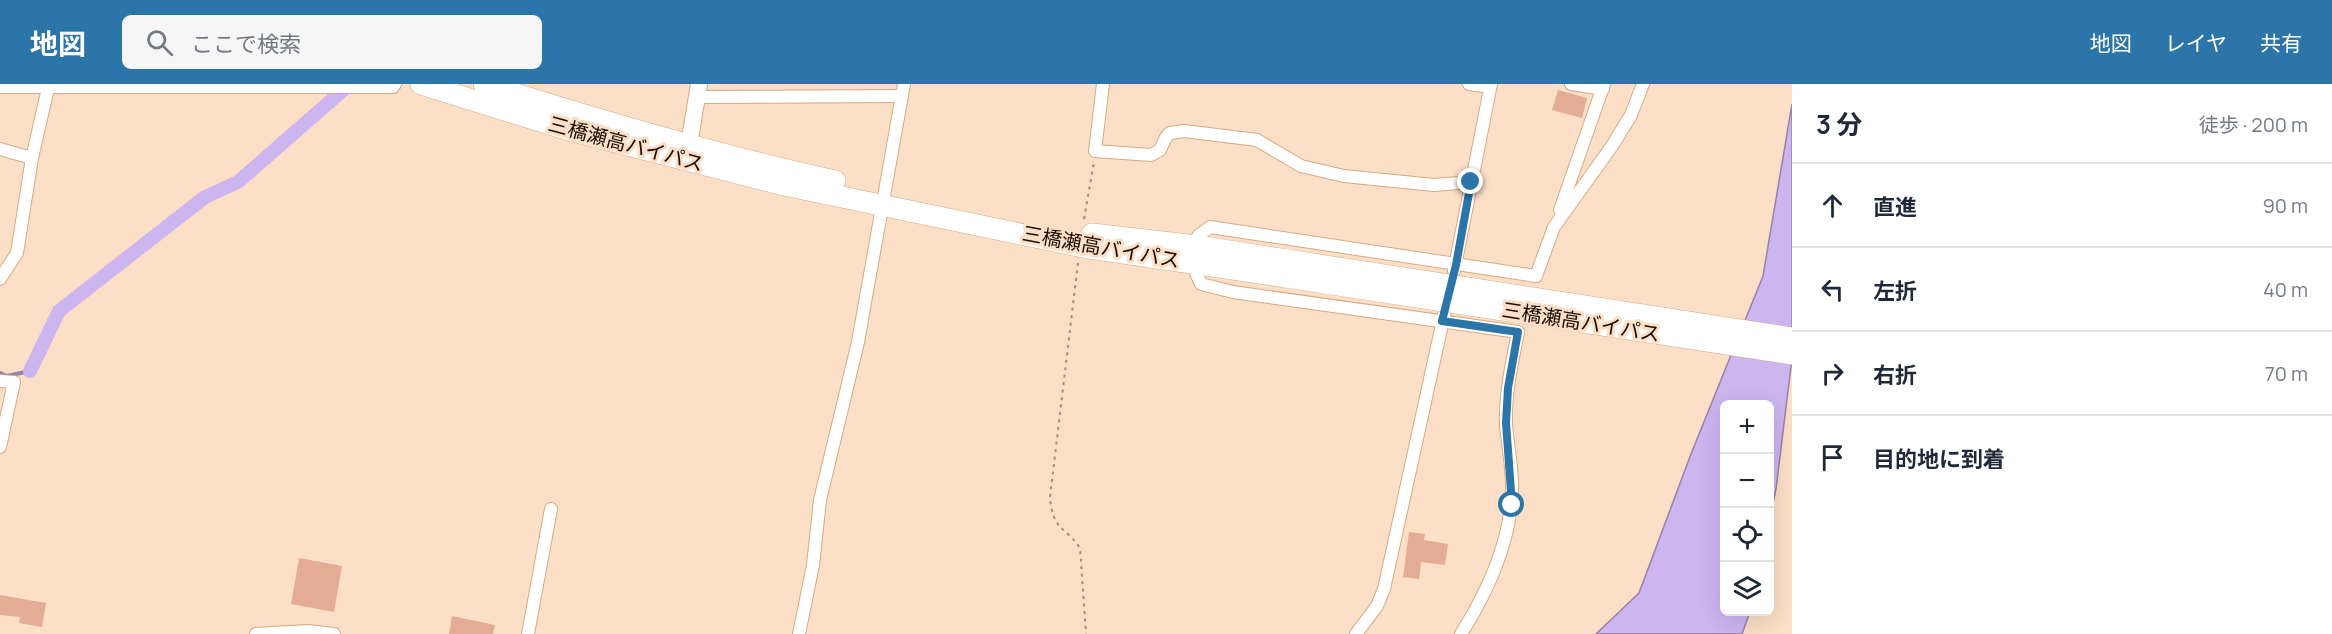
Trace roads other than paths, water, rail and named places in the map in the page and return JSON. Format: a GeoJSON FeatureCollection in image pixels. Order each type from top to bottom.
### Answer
{"type":"FeatureCollection","features":[{"type":"Feature","properties":{"kind":"highway","name":"三橋瀬高バイパス"},"geometry":{"type":"LineString","coordinates":[[421,84],[461,90],[569,130],[688,153]]}},
{"type":"Feature","properties":{"kind":"highway","name":"三橋瀬高バイパス"},"geometry":{"type":"LineString","coordinates":[[484,84],[784,185],[883,199],[1081,239],[1792,338]]}},
{"type":"Feature","properties":{"kind":"highway","name":"三橋瀬高バイパス"},"geometry":{"type":"LineString","coordinates":[[1287,268],[1792,354]]}},
{"type":"Feature","properties":{"kind":"main road"},"geometry":{"type":"LineString","coordinates":[[688,153],[698,90]]}},
{"type":"Feature","properties":{"kind":"street"},"geometry":{"type":"LineString","coordinates":[[0,87],[393,87],[395,84]]}},
{"type":"Feature","properties":{"kind":"street"},"geometry":{"type":"LineString","coordinates":[[1103,84],[1095,151],[1151,154],[1160,150],[1170,133],[1184,131],[1257,140],[1300,166],[1344,176],[1434,185],[1471,182]]}},
{"type":"Feature","properties":{"kind":"street"},"geometry":{"type":"LineString","coordinates":[[1356,634],[1377,606],[1384,589],[1456,265],[1491,85],[1469,84]]}},
{"type":"Feature","properties":{"kind":"street"},"geometry":{"type":"LineString","coordinates":[[1461,634],[1485,590],[1498,557],[1512,505],[1506,423],[1508,388],[1518,332],[1604,86],[1570,84]]}},
{"type":"Feature","properties":{"kind":"street"},"geometry":{"type":"LineString","coordinates":[[1554,226],[1617,138],[1631,115],[1643,84]]}},
{"type":"Feature","properties":{"kind":"street"},"geometry":{"type":"LineString","coordinates":[[0,279],[17,253],[32,158],[49,86]]}},
{"type":"Feature","properties":{"kind":"street"},"geometry":{"type":"LineString","coordinates":[[698,90],[903,90],[858,342],[820,500],[813,565],[799,634]]}},
{"type":"Feature","properties":{"kind":"street"},"geometry":{"type":"LineString","coordinates":[[0,149],[32,158]]}},
{"type":"Feature","properties":{"kind":"street"},"geometry":{"type":"LineString","coordinates":[[1518,332],[1233,292],[1201,284],[1196,273],[1198,236],[1210,227],[1536,276]]}},
{"type":"Feature","properties":{"kind":"street"},"geometry":{"type":"LineString","coordinates":[[0,381],[14,382],[0,447]]}},
{"type":"Feature","properties":{"kind":"street"},"geometry":{"type":"LineString","coordinates":[[528,634],[551,509]]}},
{"type":"Feature","properties":{"kind":"street"},"geometry":{"type":"LineString","coordinates":[[256,634],[308,631],[334,634]]}},
{"type":"Feature","properties":{"kind":"waterway"},"geometry":{"type":"LineString","coordinates":[[30,371],[59,311],[205,197],[238,182],[350,84]]}},
{"type":"Feature","properties":{"kind":"waterway"},"geometry":{"type":"LineString","coordinates":[[0,373],[7,376],[30,371]]}}]}
